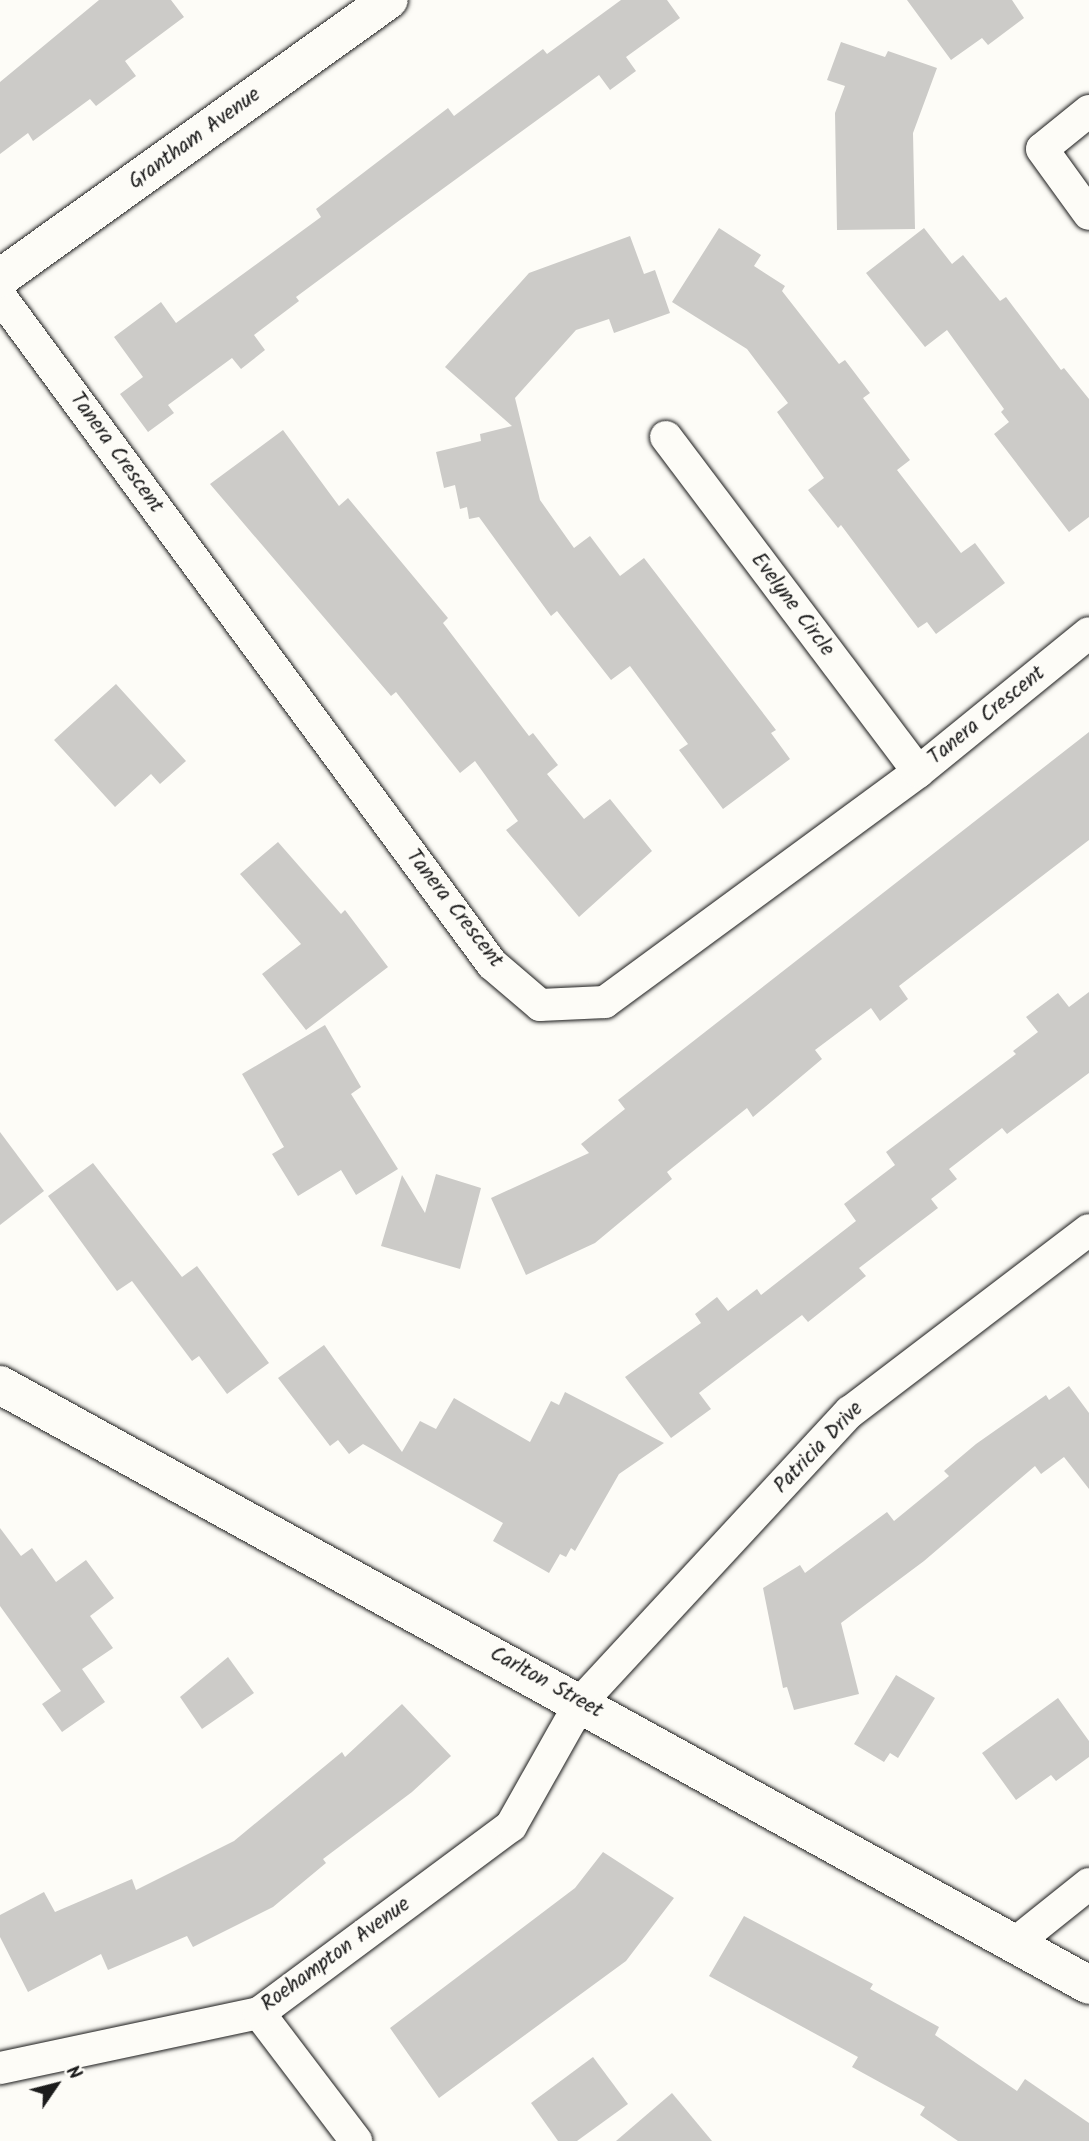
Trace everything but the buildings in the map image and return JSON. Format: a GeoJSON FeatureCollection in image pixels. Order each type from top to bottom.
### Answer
{"type":"FeatureCollection","features":[{"type":"Feature","properties":{"kind":"main road","name":"Grantham Avenue"},"geometry":{"type":"LineString","coordinates":[[0,278],[389,0]]}},
{"type":"Feature","properties":{"kind":"main road","name":"Carlton Street"},"geometry":{"type":"LineString","coordinates":[[0,1385],[581,1702],[1089,1985]]}},
{"type":"Feature","properties":{"kind":"street"},"geometry":{"type":"LineString","coordinates":[[1089,111],[1042,149],[1089,214]]}},
{"type":"Feature","properties":{"kind":"street","name":"Tanera Crescent"},"geometry":{"type":"LineString","coordinates":[[0,296],[492,964],[540,1005],[605,1002],[918,772],[1089,633]]}},
{"type":"Feature","properties":{"kind":"street","name":"Evelyne Circle"},"geometry":{"type":"LineString","coordinates":[[666,437],[918,772]]}},
{"type":"Feature","properties":{"kind":"street","name":"Patricia Drive"},"geometry":{"type":"LineString","coordinates":[[581,1702],[850,1412],[1089,1230]]}},
{"type":"Feature","properties":{"kind":"street","name":"Roehampton Avenue"},"geometry":{"type":"LineString","coordinates":[[0,2068],[259,2013],[511,1826],[581,1702]]}},
{"type":"Feature","properties":{"kind":"street"},"geometry":{"type":"LineString","coordinates":[[1014,1944],[1089,1884]]}},
{"type":"Feature","properties":{"kind":"street"},"geometry":{"type":"LineString","coordinates":[[259,2013],[356,2141]]}}]}
